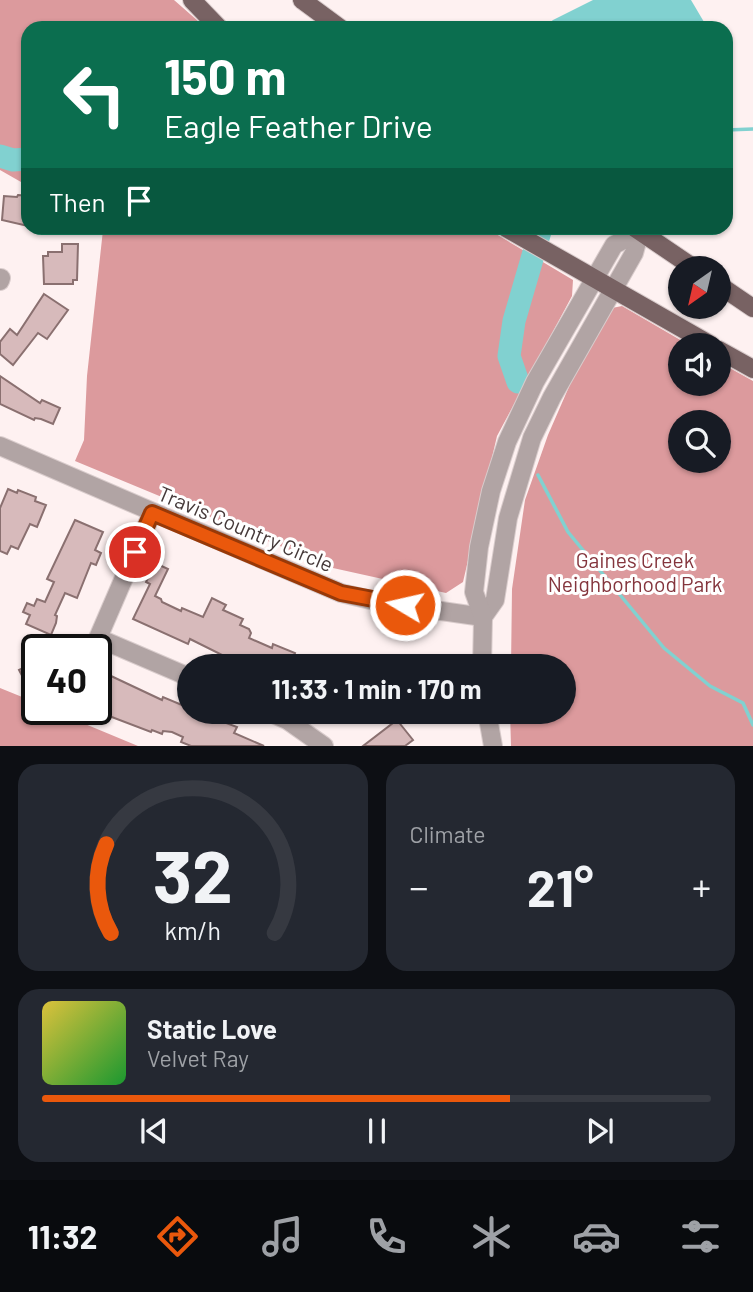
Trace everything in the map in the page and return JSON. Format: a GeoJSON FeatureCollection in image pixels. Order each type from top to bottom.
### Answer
{"type":"FeatureCollection","features":[{"type":"Feature","properties":{"kind":"main road"},"geometry":{"type":"LineString","coordinates":[[192,0],[212,21]]}},
{"type":"Feature","properties":{"kind":"main road"},"geometry":{"type":"LineString","coordinates":[[302,0],[330,21]]}},
{"type":"Feature","properties":{"kind":"main road"},"geometry":{"type":"LineString","coordinates":[[520,235],[690,333]]}},
{"type":"Feature","properties":{"kind":"main road"},"geometry":{"type":"LineString","coordinates":[[646,235],[676,256]]}},
{"type":"Feature","properties":{"kind":"main road"},"geometry":{"type":"LineString","coordinates":[[732,294],[753,308]]}},
{"type":"Feature","properties":{"kind":"main road"},"geometry":{"type":"LineString","coordinates":[[731,356],[753,369]]}},
{"type":"Feature","properties":{"kind":"street"},"geometry":{"type":"LineString","coordinates":[[483,654],[484,617],[474,592],[479,547],[491,491],[507,442],[535,382],[594,278],[614,245],[628,235]]}},
{"type":"Feature","properties":{"kind":"street"},"geometry":{"type":"LineString","coordinates":[[484,617],[495,600],[508,517],[532,438],[552,397],[634,253],[636,235]]}},
{"type":"Feature","properties":{"kind":"street","name":"Travis Country Circle"},"geometry":{"type":"LineString","coordinates":[[0,446],[341,593],[379,602],[484,617]]}},
{"type":"Feature","properties":{"kind":"street"},"geometry":{"type":"LineString","coordinates":[[152,513],[98,638],[177,672]]}},
{"type":"Feature","properties":{"kind":"street"},"geometry":{"type":"LineString","coordinates":[[293,724],[324,746]]}},
{"type":"Feature","properties":{"kind":"street"},"geometry":{"type":"LineString","coordinates":[[489,724],[493,746]]}},
{"type":"Feature","properties":{"kind":"green space"},"geometry":{"type":"Polygon","coordinates":[[[0,0],[174,0],[198,21],[21,21],[21,182],[0,170],[0,0]]]}},
{"type":"Feature","properties":{"kind":"green space"},"geometry":{"type":"Polygon","coordinates":[[[102,235],[498,235],[573,280],[572,296],[497,436],[463,582],[446,593],[333,568],[75,461],[84,440],[87,376],[102,235]]]}},
{"type":"Feature","properties":{"kind":"green space","name":"Gaines Creek Neighborhood Park"},"geometry":{"type":"Polygon","coordinates":[[[622,306],[668,333],[668,396],[731,396],[731,369],[753,381],[753,746],[511,746],[510,724],[576,724],[576,654],[511,654],[512,589],[525,500],[548,435],[575,373],[612,308],[622,306]]]}},
{"type":"Feature","properties":{"kind":"green space"},"geometry":{"type":"Polygon","coordinates":[[[0,688],[21,697],[21,725],[87,725],[138,746],[0,746],[0,688]]]}},
{"type":"Feature","properties":{"kind":"water"},"geometry":{"type":"Polygon","coordinates":[[[593,0],[691,0],[703,21],[552,21],[593,0]]]}},
{"type":"Feature","properties":{"kind":"building"},"geometry":{"type":"Polygon","coordinates":[[[21,195],[21,224],[2,220],[4,196],[21,195]]]}},
{"type":"Feature","properties":{"kind":"building"},"geometry":{"type":"Polygon","coordinates":[[[62,244],[78,244],[77,280],[73,280],[73,284],[44,284],[43,256],[48,256],[48,252],[62,252],[62,244]]]}},
{"type":"Feature","properties":{"kind":"building"},"geometry":{"type":"Polygon","coordinates":[[[44,294],[68,310],[47,339],[38,333],[13,365],[0,354],[0,342],[10,329],[17,335],[44,294]]]}},
{"type":"Feature","properties":{"kind":"building"},"geometry":{"type":"Polygon","coordinates":[[[0,376],[40,403],[42,400],[60,408],[53,424],[41,419],[34,420],[0,404],[0,376]]]}},
{"type":"Feature","properties":{"kind":"building"},"geometry":{"type":"Polygon","coordinates":[[[8,489],[36,497],[35,501],[46,505],[37,527],[30,524],[18,549],[11,546],[7,554],[0,551],[0,508],[8,489]]]}},
{"type":"Feature","properties":{"kind":"building"},"geometry":{"type":"Polygon","coordinates":[[[75,520],[103,532],[95,550],[101,553],[96,565],[91,563],[77,598],[65,593],[55,615],[56,623],[51,634],[26,624],[30,615],[23,612],[27,603],[34,606],[37,599],[45,602],[54,582],[47,579],[75,520]]]}},
{"type":"Feature","properties":{"kind":"building"},"geometry":{"type":"Polygon","coordinates":[[[155,563],[168,569],[155,596],[162,602],[203,617],[212,598],[226,605],[223,610],[243,619],[240,625],[249,629],[249,638],[272,648],[273,644],[295,654],[220,654],[190,639],[188,644],[133,619],[150,584],[146,582],[155,563]]]}},
{"type":"Feature","properties":{"kind":"building"},"geometry":{"type":"Polygon","coordinates":[[[112,676],[162,700],[163,697],[177,703],[177,724],[229,724],[237,727],[234,733],[264,746],[191,746],[181,742],[183,737],[172,732],[151,732],[112,717],[112,676]]]}},
{"type":"Feature","properties":{"kind":"building"},"geometry":{"type":"Polygon","coordinates":[[[392,724],[400,724],[413,740],[405,746],[363,746],[392,724]]]}},
{"type":"Feature","properties":{"kind":"waterway"},"geometry":{"type":"LineString","coordinates":[[733,130],[753,129]]}},
{"type":"Feature","properties":{"kind":"waterway"},"geometry":{"type":"LineString","coordinates":[[0,156],[21,159]]}},
{"type":"Feature","properties":{"kind":"waterway"},"geometry":{"type":"LineString","coordinates":[[518,382],[509,356],[514,321],[539,235]]}},
{"type":"Feature","properties":{"kind":"waterway"},"geometry":{"type":"LineString","coordinates":[[538,475],[568,532],[664,648],[710,686],[743,703],[753,725]]}},
{"type":"Feature","properties":{"kind":"route"},"geometry":{"type":"LineString","coordinates":[[135,552],[152,513],[341,593],[405,605]]}}]}
